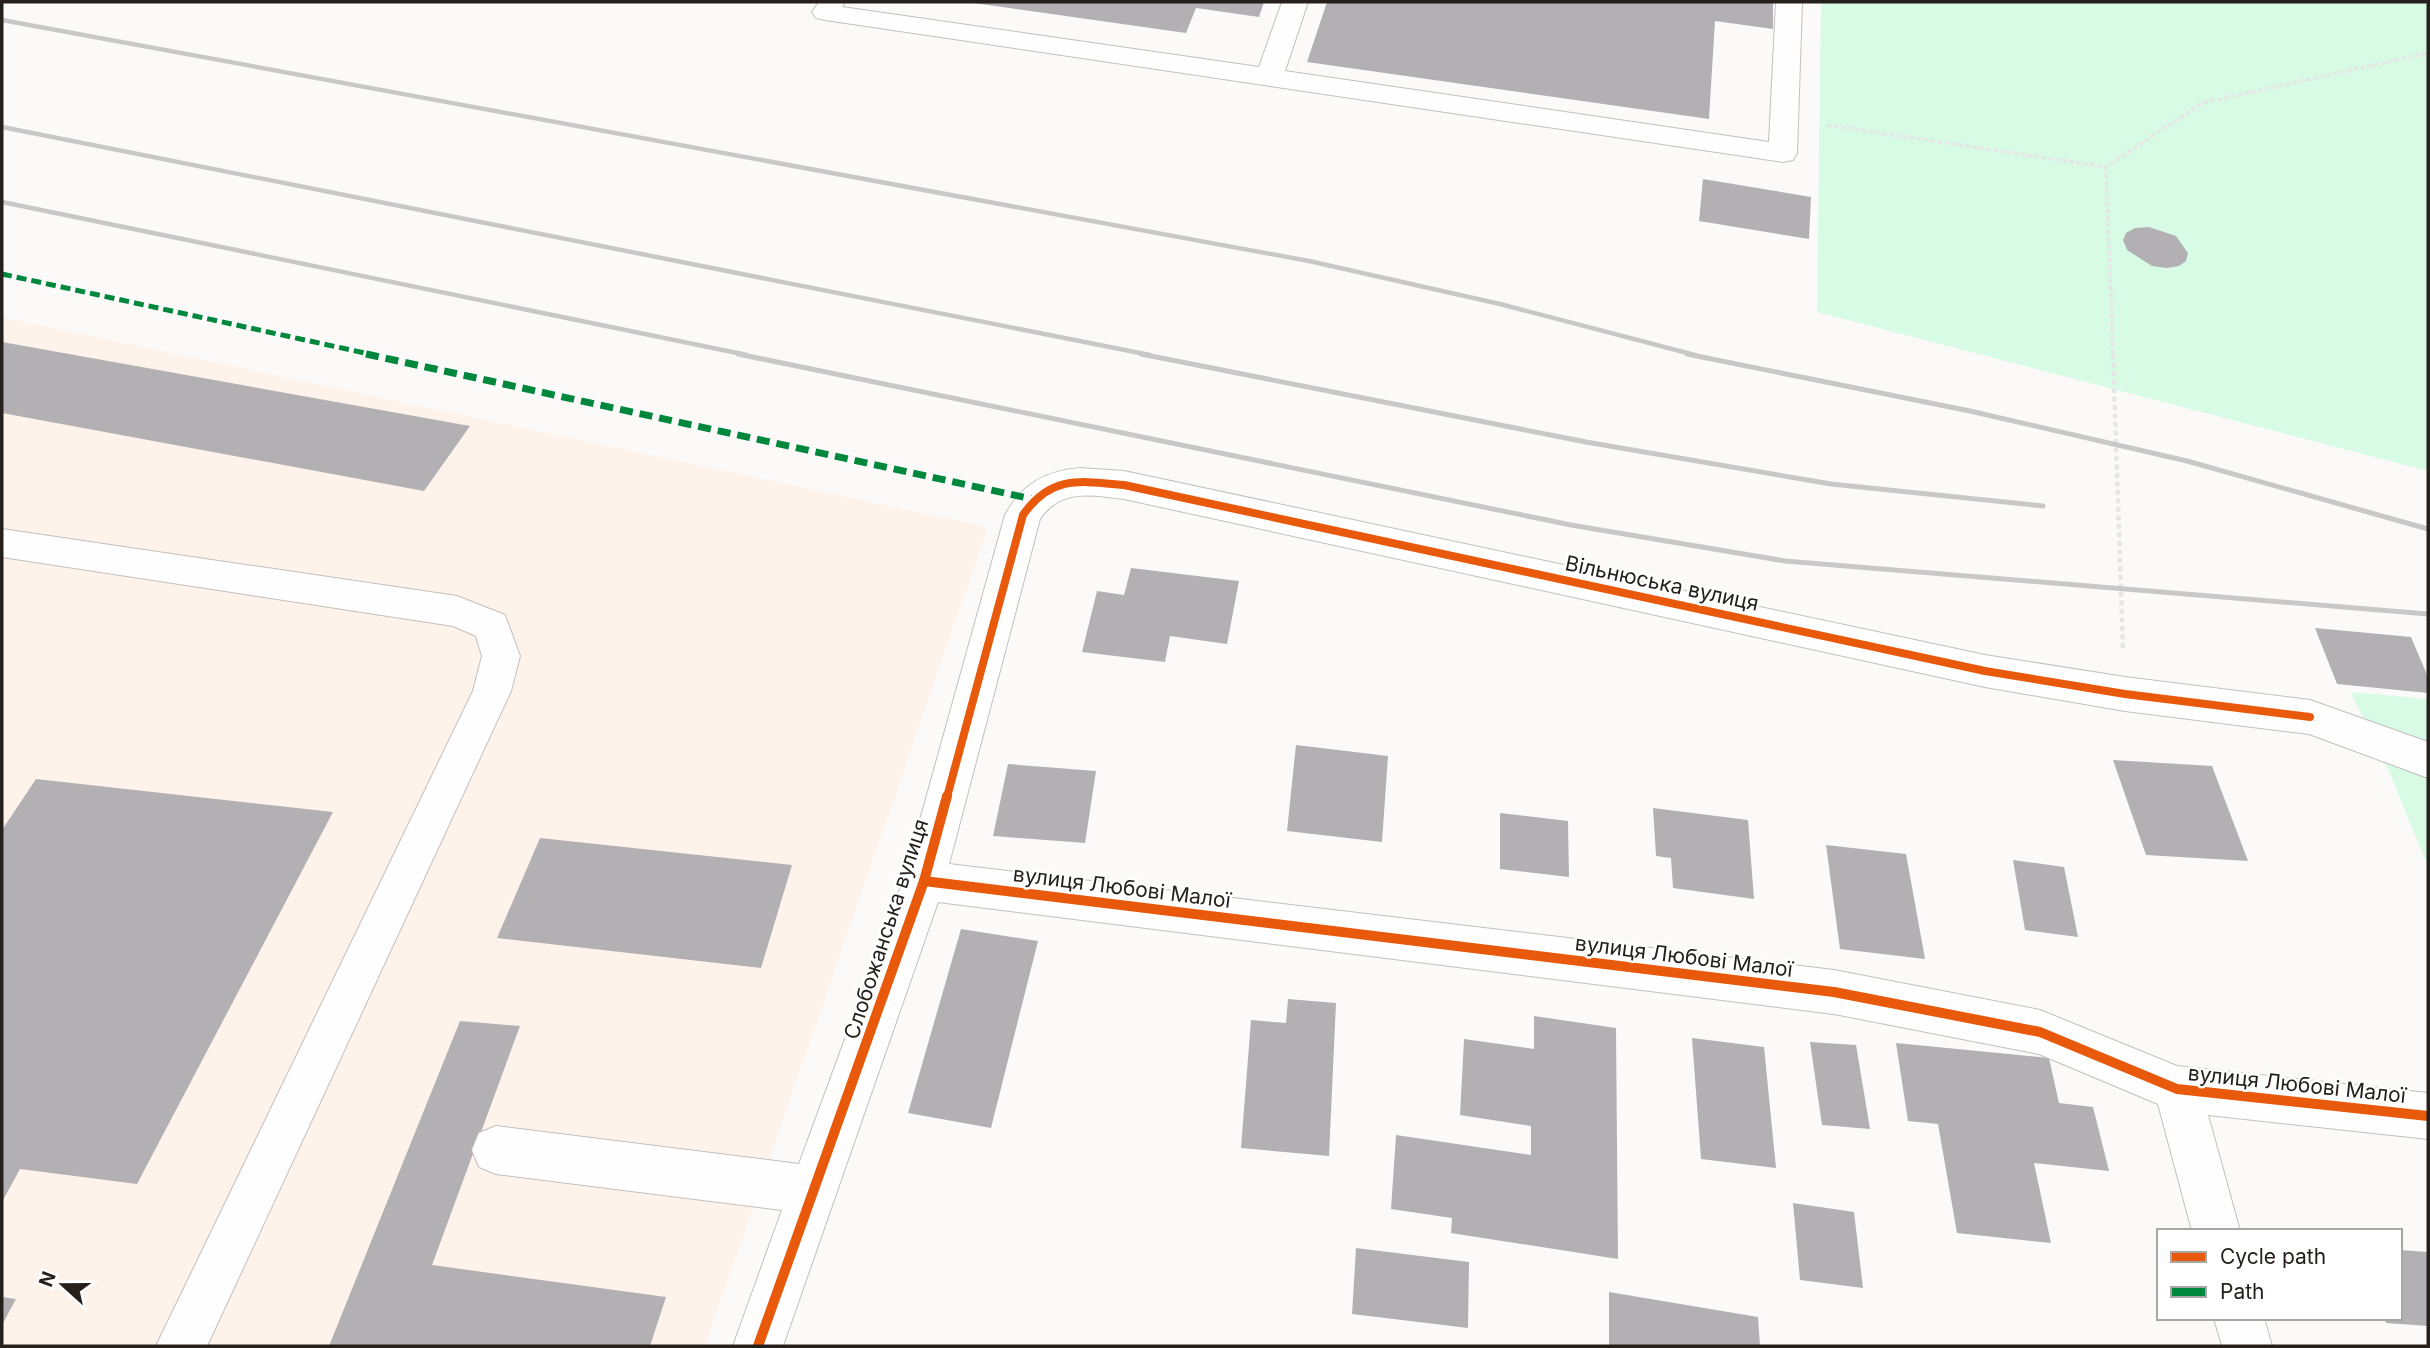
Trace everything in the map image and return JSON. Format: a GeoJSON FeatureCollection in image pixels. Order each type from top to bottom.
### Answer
{"type":"FeatureCollection","features":[{"type":"Feature","properties":{"kind":"street"},"geometry":{"type":"LineString","coordinates":[[832,2],[825,12],[1783,153],[1789,2]]}},
{"type":"Feature","properties":{"kind":"street"},"geometry":{"type":"LineString","coordinates":[[1269,77],[1295,2]]}},
{"type":"Feature","properties":{"kind":"street","name":"Вільнюська вулиця"},"geometry":{"type":"LineString","coordinates":[[1023,515],[1032,499],[1043,490],[1074,480],[1124,485],[1985,671],[2125,694],[2310,717],[2419,762]]}},
{"type":"Feature","properties":{"kind":"street","name":"Слобожанська вулиця"},"geometry":{"type":"LineString","coordinates":[[758,1346],[924,881],[1023,515]]}},
{"type":"Feature","properties":{"kind":"street"},"geometry":{"type":"LineString","coordinates":[[2,543],[457,611],[492,625],[501,656],[492,691],[181,1346]]}},
{"type":"Feature","properties":{"kind":"street","name":"вулиця Любові Малої"},"geometry":{"type":"LineString","coordinates":[[924,881],[1834,992],[2040,1032],[2177,1089],[2428,1116]]}},
{"type":"Feature","properties":{"kind":"street"},"geometry":{"type":"LineString","coordinates":[[2177,1089],[2215,1229]]}},
{"type":"Feature","properties":{"kind":"street"},"geometry":{"type":"LineString","coordinates":[[496,1150],[814,1190]]}},
{"type":"Feature","properties":{"kind":"street"},"geometry":{"type":"LineString","coordinates":[[2240,1320],[2247,1346]]}},
{"type":"Feature","properties":{"kind":"path"},"geometry":{"type":"LineString","coordinates":[[1784,118],[2106,167],[2202,103],[2428,53]]}},
{"type":"Feature","properties":{"kind":"path"},"geometry":{"type":"LineString","coordinates":[[2106,167],[2125,694]]}},
{"type":"Feature","properties":{"kind":"shaded area"},"geometry":{"type":"Polygon","coordinates":[[[2,317],[988,527],[705,1346],[2,1346],[2,317]]]}},
{"type":"Feature","properties":{"kind":"green space"},"geometry":{"type":"Polygon","coordinates":[[[1821,2],[2428,2],[2428,471],[1817,312],[1821,2]]]}},
{"type":"Feature","properties":{"kind":"green space"},"geometry":{"type":"Polygon","coordinates":[[[2350,692],[2428,699],[2428,866],[2382,755],[2350,692]]]}},
{"type":"Feature","properties":{"kind":"building"},"geometry":{"type":"Polygon","coordinates":[[[967,2],[1264,2],[1259,17],[1196,8],[1186,33],[967,2]]]}},
{"type":"Feature","properties":{"kind":"building"},"geometry":{"type":"Polygon","coordinates":[[[1327,2],[1773,2],[1773,29],[1715,21],[1709,119],[1307,62],[1327,2]]]}},
{"type":"Feature","properties":{"kind":"building"},"geometry":{"type":"Polygon","coordinates":[[[1703,179],[1811,197],[1809,239],[1699,221],[1703,179]]]}},
{"type":"Feature","properties":{"kind":"building"},"geometry":{"type":"Polygon","coordinates":[[[2149,227],[2176,236],[2188,253],[2186,261],[2179,266],[2167,268],[2152,266],[2127,250],[2123,240],[2126,233],[2135,228],[2149,227]]]}},
{"type":"Feature","properties":{"kind":"building"},"geometry":{"type":"Polygon","coordinates":[[[2,342],[470,426],[424,491],[2,413],[2,342]]]}},
{"type":"Feature","properties":{"kind":"building"},"geometry":{"type":"Polygon","coordinates":[[[1131,568],[1239,581],[1227,644],[1170,636],[1165,662],[1082,652],[1097,591],[1124,595],[1131,568]]]}},
{"type":"Feature","properties":{"kind":"building"},"geometry":{"type":"Polygon","coordinates":[[[2315,628],[2411,637],[2428,677],[2428,693],[2337,684],[2315,628]]]}},
{"type":"Feature","properties":{"kind":"building"},"geometry":{"type":"Polygon","coordinates":[[[1296,745],[1388,756],[1382,842],[1287,831],[1296,745]]]}},
{"type":"Feature","properties":{"kind":"building"},"geometry":{"type":"Polygon","coordinates":[[[2113,760],[2212,766],[2248,861],[2146,855],[2113,760]]]}},
{"type":"Feature","properties":{"kind":"building"},"geometry":{"type":"Polygon","coordinates":[[[1008,764],[1096,771],[1085,843],[993,836],[1008,764]]]}},
{"type":"Feature","properties":{"kind":"building"},"geometry":{"type":"Polygon","coordinates":[[[36,779],[333,812],[137,1184],[20,1169],[2,1202],[2,830],[36,779]]]}},
{"type":"Feature","properties":{"kind":"building"},"geometry":{"type":"Polygon","coordinates":[[[1653,808],[1748,820],[1754,899],[1673,888],[1671,858],[1656,856],[1653,808]]]}},
{"type":"Feature","properties":{"kind":"building"},"geometry":{"type":"Polygon","coordinates":[[[1500,813],[1568,821],[1569,877],[1500,869],[1500,813]]]}},
{"type":"Feature","properties":{"kind":"building"},"geometry":{"type":"Polygon","coordinates":[[[540,838],[792,865],[761,968],[497,938],[540,838]]]}},
{"type":"Feature","properties":{"kind":"building"},"geometry":{"type":"Polygon","coordinates":[[[1826,845],[1906,854],[1925,959],[1840,949],[1826,845]]]}},
{"type":"Feature","properties":{"kind":"building"},"geometry":{"type":"Polygon","coordinates":[[[2013,860],[2064,867],[2078,937],[2025,930],[2013,860]]]}},
{"type":"Feature","properties":{"kind":"building"},"geometry":{"type":"Polygon","coordinates":[[[961,929],[1038,941],[991,1128],[908,1113],[961,929]]]}},
{"type":"Feature","properties":{"kind":"building"},"geometry":{"type":"Polygon","coordinates":[[[1288,999],[1336,1003],[1329,1156],[1241,1148],[1251,1020],[1286,1023],[1288,999]]]}},
{"type":"Feature","properties":{"kind":"building"},"geometry":{"type":"Polygon","coordinates":[[[1534,1016],[1616,1028],[1618,1259],[1451,1233],[1452,1218],[1391,1209],[1396,1135],[1531,1155],[1531,1126],[1460,1115],[1464,1039],[1534,1049],[1534,1016]]]}},
{"type":"Feature","properties":{"kind":"building"},"geometry":{"type":"Polygon","coordinates":[[[460,1021],[520,1026],[432,1265],[666,1297],[650,1346],[329,1346],[460,1021]]]}},
{"type":"Feature","properties":{"kind":"building"},"geometry":{"type":"Polygon","coordinates":[[[1692,1038],[1764,1047],[1776,1168],[1701,1159],[1692,1038]]]}},
{"type":"Feature","properties":{"kind":"building"},"geometry":{"type":"Polygon","coordinates":[[[1810,1042],[1856,1045],[1870,1129],[1822,1125],[1810,1042]]]}},
{"type":"Feature","properties":{"kind":"building"},"geometry":{"type":"Polygon","coordinates":[[[1896,1043],[2049,1058],[2059,1103],[2093,1107],[2109,1171],[2034,1163],[2051,1243],[1957,1233],[1938,1124],[1908,1121],[1896,1043]]]}},
{"type":"Feature","properties":{"kind":"building"},"geometry":{"type":"Polygon","coordinates":[[[1793,1203],[1854,1212],[1863,1288],[1800,1280],[1793,1203]]]}},
{"type":"Feature","properties":{"kind":"building"},"geometry":{"type":"Polygon","coordinates":[[[1356,1248],[1469,1262],[1468,1328],[1352,1314],[1356,1248]]]}},
{"type":"Feature","properties":{"kind":"building"},"geometry":{"type":"Polygon","coordinates":[[[2402,1250],[2428,1252],[2428,1326],[2386,1323],[2385,1320],[2402,1320],[2402,1250]]]}},
{"type":"Feature","properties":{"kind":"building"},"geometry":{"type":"Polygon","coordinates":[[[1609,1292],[1758,1317],[1760,1346],[1609,1346],[1609,1292]]]}},
{"type":"Feature","properties":{"kind":"building"},"geometry":{"type":"Polygon","coordinates":[[[2,1297],[16,1299],[2,1325],[2,1297]]]}},
{"type":"Feature","properties":{"kind":"railway"},"geometry":{"type":"LineString","coordinates":[[2,20],[1309,261],[1500,304],[1695,355]]}},
{"type":"Feature","properties":{"kind":"railway"},"geometry":{"type":"LineString","coordinates":[[2,127],[1150,355]]}},
{"type":"Feature","properties":{"kind":"railway"},"geometry":{"type":"LineString","coordinates":[[2,202],[747,355]]}},
{"type":"Feature","properties":{"kind":"railway"},"geometry":{"type":"LineString","coordinates":[[738,354],[1571,525],[1785,561],[2428,614]]}},
{"type":"Feature","properties":{"kind":"railway"},"geometry":{"type":"LineString","coordinates":[[1141,354],[1586,442],[1831,484],[2043,506]]}},
{"type":"Feature","properties":{"kind":"railway"},"geometry":{"type":"LineString","coordinates":[[1687,354],[1970,411],[2187,461],[2428,529]]}},
{"type":"Feature","properties":{"kind":"marked path"},"geometry":{"type":"LineString","coordinates":[[2,274],[1032,499]]}},
{"type":"Feature","properties":{"kind":"cycle path"},"geometry":{"type":"LineString","coordinates":[[758,1346],[924,881],[1023,515],[1033,501],[1054,486],[1080,482],[1124,485],[1985,671],[2125,694],[2310,717]]}},
{"type":"Feature","properties":{"kind":"cycle path"},"geometry":{"type":"LineString","coordinates":[[924,881],[1834,992],[2040,1032],[2177,1089],[2428,1116]]}}]}
